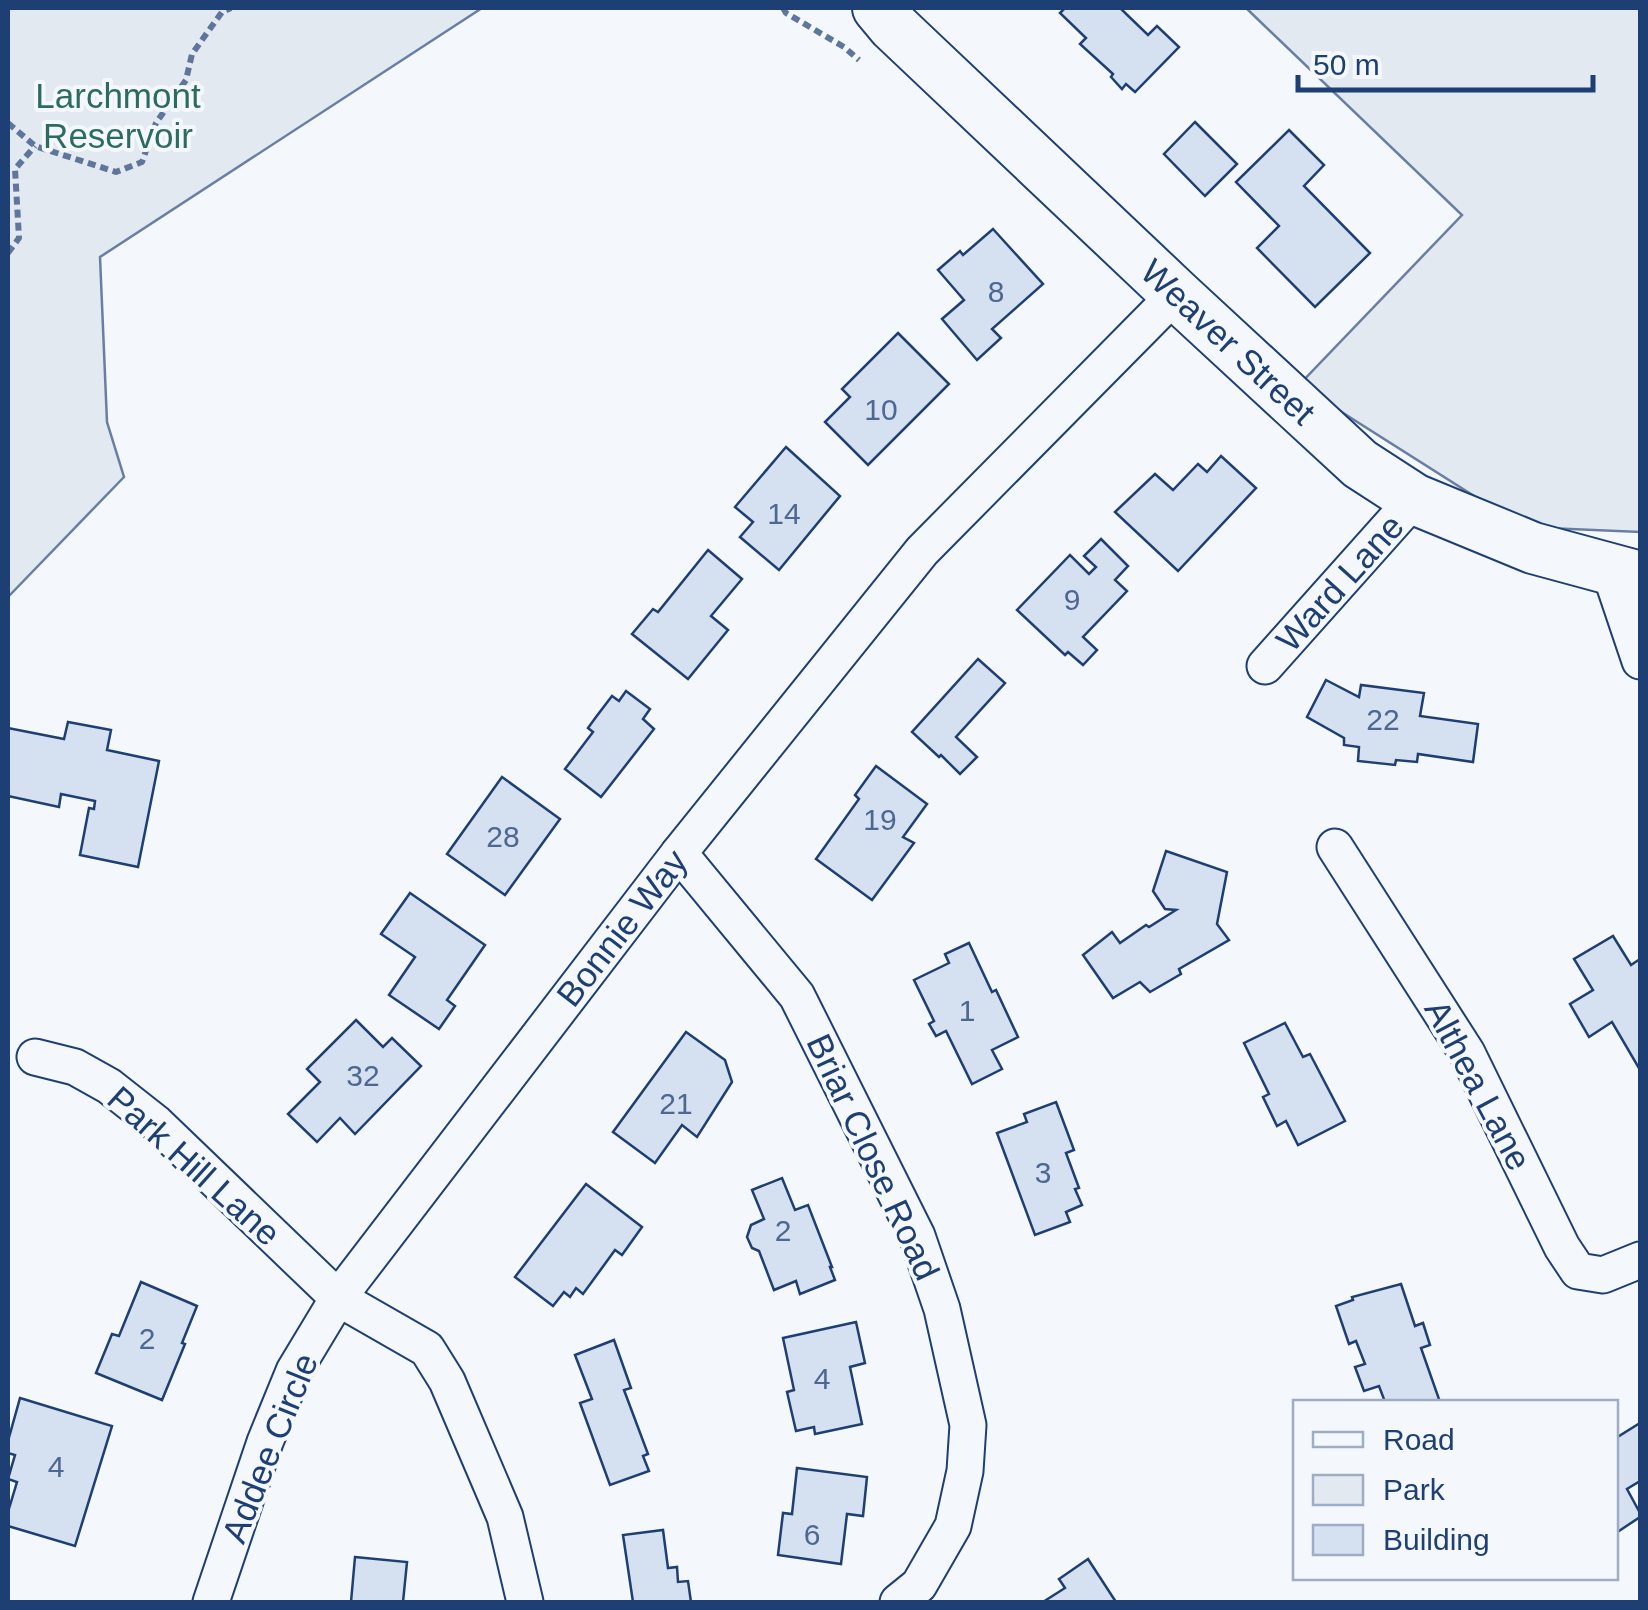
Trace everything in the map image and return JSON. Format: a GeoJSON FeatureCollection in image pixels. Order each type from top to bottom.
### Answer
{"type":"FeatureCollection","features":[{"type":"Feature","properties":{"kind":"main road","name":"Weaver Street"},"geometry":{"type":"LineString","coordinates":[[878,8],[1360,464],[1414,499],[1533,548],[1625,573]]}},
{"type":"Feature","properties":{"kind":"street","name":"Bonnie Way"},"geometry":{"type":"LineString","coordinates":[[338,1298],[680,853],[922,551],[1176,294]]}},
{"type":"Feature","properties":{"kind":"street","name":"Ward Lane"},"geometry":{"type":"LineString","coordinates":[[1265,666],[1414,499]]}},
{"type":"Feature","properties":{"kind":"street"},"geometry":{"type":"LineString","coordinates":[[1625,573],[1640,661]]}},
{"type":"Feature","properties":{"kind":"street","name":"Althea Lane"},"geometry":{"type":"LineString","coordinates":[[1336,848],[1467,1053],[1562,1247],[1578,1271],[1603,1275],[1640,1260]]}},
{"type":"Feature","properties":{"kind":"street","name":"Briar Close Road"},"geometry":{"type":"LineString","coordinates":[[680,853],[797,996],[917,1236],[942,1309],[968,1425],[964,1471],[952,1526],[919,1585],[898,1602]]}},
{"type":"Feature","properties":{"kind":"street","name":"Park Hill Lane"},"geometry":{"type":"LineString","coordinates":[[35,1057],[75,1068],[109,1086],[156,1123],[338,1298]]}},
{"type":"Feature","properties":{"kind":"street"},"geometry":{"type":"LineString","coordinates":[[338,1298],[427,1349],[447,1381],[505,1517],[524,1602]]}},
{"type":"Feature","properties":{"kind":"street","name":"Addee Circle"},"geometry":{"type":"LineString","coordinates":[[211,1602],[265,1442],[294,1371],[338,1298]]}},
{"type":"Feature","properties":{"kind":"path"},"geometry":{"type":"LineString","coordinates":[[8,123],[35,146],[116,172],[142,162],[156,122],[186,80],[192,54],[218,10],[230,8]]}},
{"type":"Feature","properties":{"kind":"path"},"geometry":{"type":"LineString","coordinates":[[8,253],[19,238],[15,169],[35,146]]}},
{"type":"Feature","properties":{"kind":"green space","name":"Larchmont Reservoir"},"geometry":{"type":"Polygon","coordinates":[[[8,8],[482,8],[100,257],[107,422],[124,477],[8,597],[8,8]]]}},
{"type":"Feature","properties":{"kind":"green space"},"geometry":{"type":"Polygon","coordinates":[[[1246,8],[1640,8],[1640,532],[1523,527],[1299,385],[1462,215],[1246,8]]]}},
{"type":"Feature","properties":{"kind":"building"},"geometry":{"type":"Polygon","coordinates":[[[1065,8],[1122,8],[1148,35],[1157,26],[1179,47],[1135,92],[1126,84],[1122,89],[1111,77],[1113,74],[1080,44],[1086,38],[1060,13],[1065,8]]]}},
{"type":"Feature","properties":{"kind":"building"},"geometry":{"type":"Polygon","coordinates":[[[1195,122],[1237,164],[1205,196],[1164,154],[1195,122]]]}},
{"type":"Feature","properties":{"kind":"building"},"geometry":{"type":"Polygon","coordinates":[[[1289,130],[1324,165],[1304,186],[1370,253],[1315,307],[1257,248],[1279,226],[1236,182],[1289,130]]]}},
{"type":"Feature","properties":{"kind":"building"},"geometry":{"type":"Polygon","coordinates":[[[993,229],[1043,284],[992,329],[1001,338],[977,360],[942,319],[964,300],[938,270],[993,229]]]}},
{"type":"Feature","properties":{"kind":"building"},"geometry":{"type":"Polygon","coordinates":[[[898,333],[949,384],[868,465],[825,422],[850,397],[842,389],[898,333]]]}},
{"type":"Feature","properties":{"kind":"building"},"geometry":{"type":"Polygon","coordinates":[[[786,447],[840,496],[779,570],[740,537],[753,522],[735,507],[786,447]]]}},
{"type":"Feature","properties":{"kind":"building"},"geometry":{"type":"Polygon","coordinates":[[[1221,456],[1256,488],[1178,571],[1115,512],[1155,474],[1173,490],[1198,464],[1207,472],[1221,456]]]}},
{"type":"Feature","properties":{"kind":"building"},"geometry":{"type":"Polygon","coordinates":[[[1101,539],[1128,566],[1115,580],[1127,591],[1083,637],[1097,650],[1083,665],[1068,652],[1065,655],[1017,610],[1070,555],[1089,574],[1096,567],[1084,556],[1101,539]]]}},
{"type":"Feature","properties":{"kind":"building"},"geometry":{"type":"Polygon","coordinates":[[[708,550],[742,579],[711,616],[728,630],[688,679],[632,634],[653,609],[658,612],[708,550]]]}},
{"type":"Feature","properties":{"kind":"building"},"geometry":{"type":"Polygon","coordinates":[[[978,659],[1005,683],[956,737],[977,757],[960,774],[912,732],[978,659]]]}},
{"type":"Feature","properties":{"kind":"building"},"geometry":{"type":"Polygon","coordinates":[[[1326,680],[1359,697],[1361,685],[1424,693],[1420,716],[1478,724],[1473,762],[1418,754],[1417,762],[1396,760],[1395,765],[1358,761],[1359,747],[1344,745],[1344,738],[1307,717],[1326,680]]]}},
{"type":"Feature","properties":{"kind":"building"},"geometry":{"type":"Polygon","coordinates":[[[626,691],[650,709],[643,719],[654,729],[601,797],[565,769],[593,732],[588,728],[612,696],[619,701],[626,691]]]}},
{"type":"Feature","properties":{"kind":"building"},"geometry":{"type":"Polygon","coordinates":[[[68,722],[111,730],[107,750],[159,761],[138,867],[80,855],[89,808],[94,809],[95,801],[61,794],[59,807],[8,796],[8,728],[64,739],[68,722]]]}},
{"type":"Feature","properties":{"kind":"building"},"geometry":{"type":"Polygon","coordinates":[[[876,766],[927,804],[903,837],[914,843],[872,900],[816,859],[859,799],[855,795],[876,766]]]}},
{"type":"Feature","properties":{"kind":"building"},"geometry":{"type":"Polygon","coordinates":[[[502,777],[560,819],[505,895],[447,854],[502,777]]]}},
{"type":"Feature","properties":{"kind":"building"},"geometry":{"type":"Polygon","coordinates":[[[1166,851],[1227,872],[1217,924],[1229,940],[1179,969],[1181,974],[1150,992],[1140,982],[1113,998],[1083,955],[1112,932],[1120,943],[1176,910],[1165,909],[1153,891],[1166,851]]]}},
{"type":"Feature","properties":{"kind":"building"},"geometry":{"type":"Polygon","coordinates":[[[410,893],[485,945],[447,1000],[455,1006],[439,1029],[389,995],[415,957],[381,934],[410,893]]]}},
{"type":"Feature","properties":{"kind":"building"},"geometry":{"type":"Polygon","coordinates":[[[1613,936],[1631,965],[1640,959],[1640,1070],[1612,1022],[1589,1037],[1570,1004],[1593,990],[1574,959],[1613,936]]]}},
{"type":"Feature","properties":{"kind":"building"},"geometry":{"type":"Polygon","coordinates":[[[969,943],[1018,1037],[992,1050],[1002,1069],[972,1084],[946,1031],[936,1036],[929,1024],[934,1021],[914,980],[949,963],[945,954],[969,943]]]}},
{"type":"Feature","properties":{"kind":"building"},"geometry":{"type":"Polygon","coordinates":[[[356,1020],[383,1047],[392,1038],[421,1066],[355,1134],[340,1118],[317,1142],[288,1114],[320,1082],[307,1069],[356,1020]]]}},
{"type":"Feature","properties":{"kind":"building"},"geometry":{"type":"Polygon","coordinates":[[[1285,1023],[1303,1057],[1310,1054],[1345,1121],[1298,1145],[1286,1121],[1277,1126],[1263,1097],[1269,1094],[1244,1043],[1285,1023]]]}},
{"type":"Feature","properties":{"kind":"building"},"geometry":{"type":"Polygon","coordinates":[[[686,1032],[725,1060],[732,1082],[697,1137],[682,1125],[655,1163],[613,1132],[686,1032]]]}},
{"type":"Feature","properties":{"kind":"building"},"geometry":{"type":"Polygon","coordinates":[[[1056,1102],[1074,1150],[1066,1153],[1082,1205],[1066,1212],[1070,1222],[1035,1235],[997,1133],[1027,1122],[1024,1114],[1056,1102]]]}},
{"type":"Feature","properties":{"kind":"building"},"geometry":{"type":"Polygon","coordinates":[[[782,1178],[795,1210],[808,1205],[835,1280],[800,1294],[796,1281],[774,1290],[759,1251],[752,1248],[747,1237],[751,1225],[764,1219],[752,1190],[782,1178]]]}},
{"type":"Feature","properties":{"kind":"building"},"geometry":{"type":"Polygon","coordinates":[[[586,1184],[642,1227],[622,1255],[615,1250],[583,1294],[576,1288],[570,1297],[564,1292],[553,1306],[515,1277],[586,1184]]]}},
{"type":"Feature","properties":{"kind":"building"},"geometry":{"type":"Polygon","coordinates":[[[141,1282],[197,1306],[162,1400],[96,1373],[112,1334],[119,1336],[141,1282]]]}},
{"type":"Feature","properties":{"kind":"building"},"geometry":{"type":"Polygon","coordinates":[[[1401,1284],[1415,1326],[1423,1323],[1430,1345],[1421,1348],[1439,1400],[1384,1400],[1379,1386],[1364,1391],[1355,1367],[1365,1364],[1356,1341],[1349,1344],[1336,1306],[1353,1300],[1352,1297],[1401,1284]]]}},
{"type":"Feature","properties":{"kind":"building"},"geometry":{"type":"Polygon","coordinates":[[[856,1322],[865,1363],[850,1367],[862,1424],[815,1434],[814,1427],[796,1431],[787,1392],[794,1390],[783,1338],[856,1322]]]}},
{"type":"Feature","properties":{"kind":"building"},"geometry":{"type":"Polygon","coordinates":[[[614,1340],[631,1388],[624,1390],[648,1454],[643,1456],[649,1471],[610,1485],[580,1403],[592,1399],[575,1355],[614,1340]]]}},
{"type":"Feature","properties":{"kind":"building"},"geometry":{"type":"Polygon","coordinates":[[[20,1398],[112,1426],[75,1546],[8,1526],[17,1482],[8,1479],[15,1455],[8,1453],[8,1441],[20,1398]]]}},
{"type":"Feature","properties":{"kind":"building"},"geometry":{"type":"Polygon","coordinates":[[[1640,1423],[1640,1481],[1627,1489],[1640,1517],[1618,1532],[1618,1437],[1640,1423]]]}},
{"type":"Feature","properties":{"kind":"building"},"geometry":{"type":"Polygon","coordinates":[[[797,1468],[867,1477],[863,1516],[847,1514],[841,1564],[778,1555],[783,1513],[792,1514],[797,1468]]]}},
{"type":"Feature","properties":{"kind":"building"},"geometry":{"type":"Polygon","coordinates":[[[663,1530],[668,1568],[677,1567],[678,1582],[688,1581],[691,1602],[633,1602],[623,1535],[663,1530]]]}},
{"type":"Feature","properties":{"kind":"building"},"geometry":{"type":"Polygon","coordinates":[[[355,1557],[407,1562],[403,1602],[351,1602],[355,1557]]]}},
{"type":"Feature","properties":{"kind":"building"},"geometry":{"type":"Polygon","coordinates":[[[1088,1559],[1116,1602],[1043,1602],[1065,1588],[1059,1579],[1088,1559]]]}}]}
